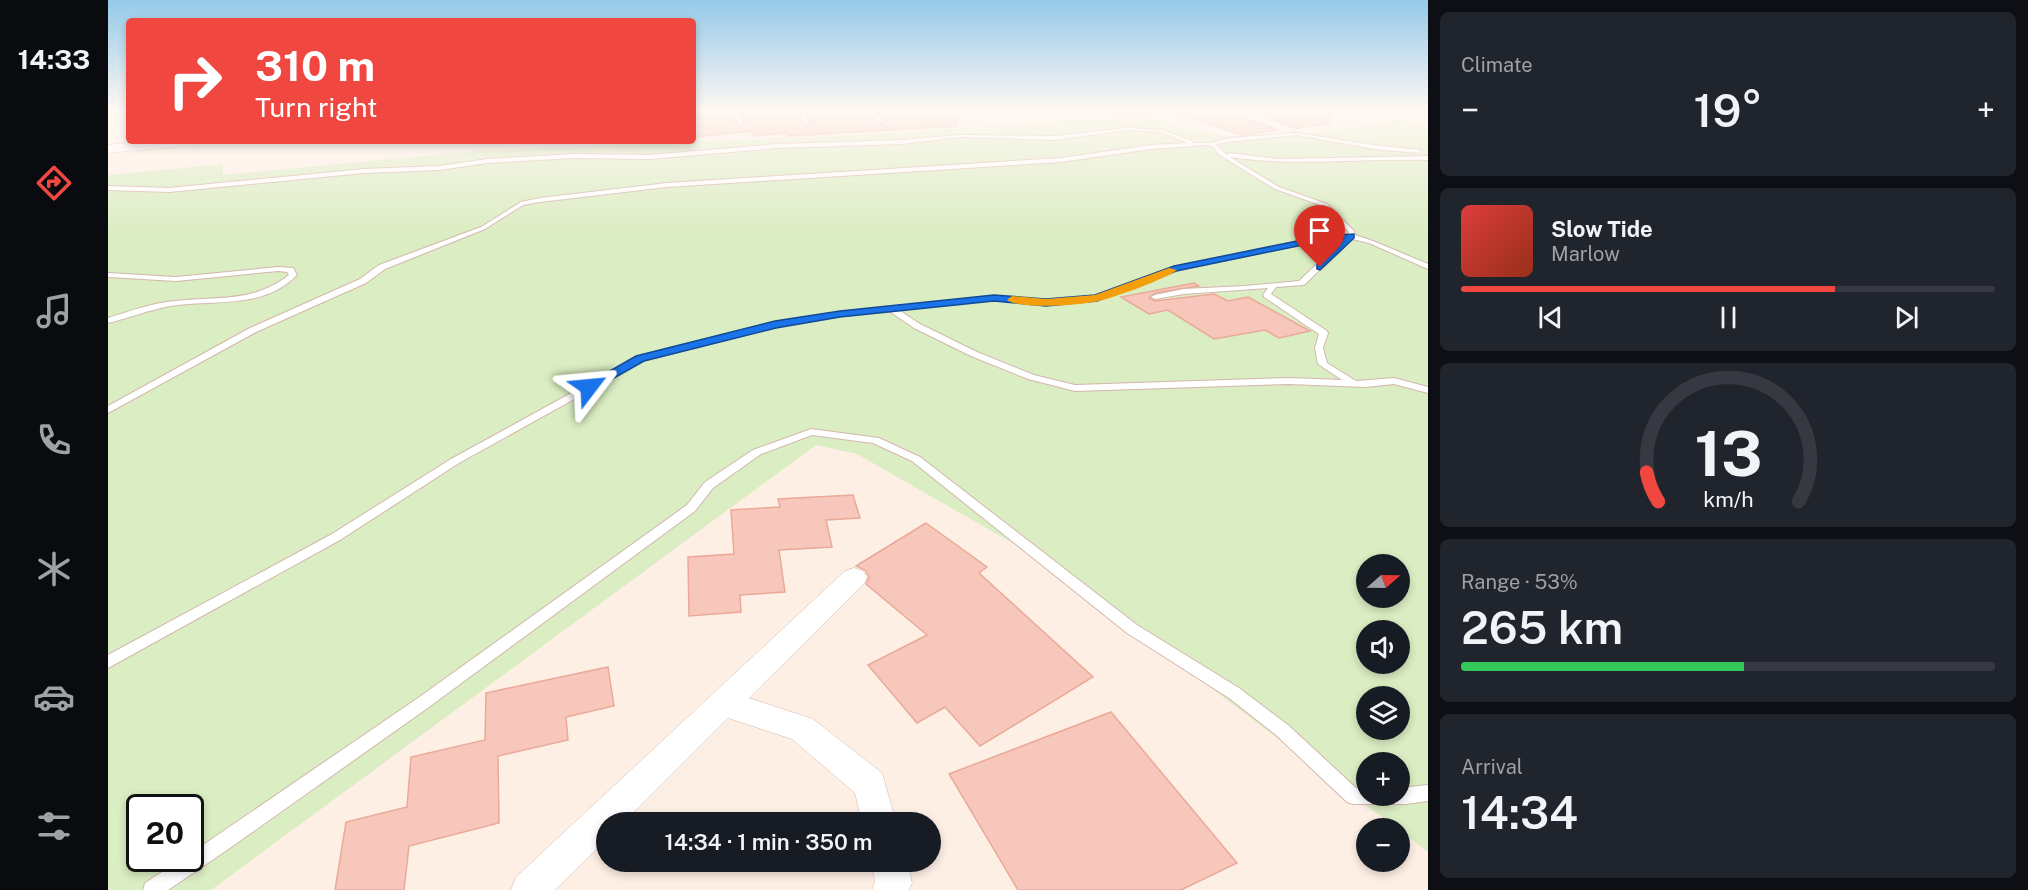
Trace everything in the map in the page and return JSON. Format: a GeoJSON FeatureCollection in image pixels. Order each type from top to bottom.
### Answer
{"type":"FeatureCollection","features":[{"type":"Feature","properties":{"kind":"street"},"geometry":{"type":"LineString","coordinates":[[529,890],[854,578]]}},
{"type":"Feature","properties":{"kind":"street"},"geometry":{"type":"LineString","coordinates":[[722,703],[802,729],[870,784],[877,812]]}},
{"type":"Feature","properties":{"kind":"street"},"geometry":{"type":"LineString","coordinates":[[890,890],[894,883],[892,872]]}},
{"type":"Feature","properties":{"kind":"lane"},"geometry":{"type":"LineString","coordinates":[[108,188],[180,189],[364,171],[440,168],[487,161],[574,156],[649,157],[713,152]]}},
{"type":"Feature","properties":{"kind":"lane"},"geometry":{"type":"LineString","coordinates":[[108,410],[253,330],[354,286],[382,267],[483,228],[520,204],[667,185],[1061,160],[1128,152]]}},
{"type":"Feature","properties":{"kind":"lane"},"geometry":{"type":"LineString","coordinates":[[1212,152],[1287,162],[1360,157],[1428,158]]}},
{"type":"Feature","properties":{"kind":"lane"},"geometry":{"type":"LineString","coordinates":[[1220,153],[1278,188],[1325,205],[1352,232],[1351,236]]}},
{"type":"Feature","properties":{"kind":"lane"},"geometry":{"type":"LineString","coordinates":[[1155,297],[1181,291],[1245,291],[1274,285],[1301,283],[1351,236]]}},
{"type":"Feature","properties":{"kind":"lane"},"geometry":{"type":"LineString","coordinates":[[108,662],[336,537],[455,461],[640,359],[775,325],[891,309],[994,298],[1046,303],[1097,298],[1174,269],[1322,238],[1351,236],[1371,242],[1428,267]]}},
{"type":"Feature","properties":{"kind":"lane"},"geometry":{"type":"LineString","coordinates":[[108,275],[176,279],[278,269],[290,270],[293,275],[282,286],[258,295],[239,299],[158,306],[108,321]]}},
{"type":"Feature","properties":{"kind":"lane"},"geometry":{"type":"LineString","coordinates":[[1274,285],[1267,295],[1324,333],[1319,348],[1323,364],[1354,384]]}},
{"type":"Feature","properties":{"kind":"lane"},"geometry":{"type":"LineString","coordinates":[[891,309],[917,326],[974,354],[1031,377],[1075,388],[1289,381],[1354,384],[1394,381],[1428,390]]}},
{"type":"Feature","properties":{"kind":"lane"},"geometry":{"type":"LineString","coordinates":[[152,890],[266,815],[522,631],[691,508],[710,485],[757,452],[811,432],[875,440],[916,459],[1132,629],[1250,705],[1282,730],[1353,796],[1406,796],[1428,793]]}},
{"type":"Feature","properties":{"kind":"green space"},"geometry":{"type":"Polygon","coordinates":[[[470,152],[1428,152],[1428,852],[1410,838],[1410,818],[1383,818],[1367,806],[1410,806],[1410,752],[1356,752],[1356,798],[1042,560],[857,454],[816,445],[211,890],[108,890],[108,175],[223,164],[223,175],[470,152]]]}},
{"type":"Feature","properties":{"kind":"building"},"geometry":{"type":"Polygon","coordinates":[[[1194,283],[1199,286],[1155,293],[1149,298],[1155,301],[1214,294],[1228,301],[1248,297],[1310,331],[1279,338],[1265,330],[1214,339],[1168,310],[1149,314],[1121,297],[1194,283]]]}},
{"type":"Feature","properties":{"kind":"building"},"geometry":{"type":"Polygon","coordinates":[[[853,495],[860,518],[826,520],[832,547],[779,550],[785,592],[740,595],[741,612],[689,616],[688,557],[734,554],[731,510],[780,507],[778,499],[853,495]]]}},
{"type":"Feature","properties":{"kind":"building"},"geometry":{"type":"Polygon","coordinates":[[[926,523],[987,567],[979,573],[1093,677],[980,746],[945,707],[917,723],[868,665],[927,635],[866,584],[869,577],[865,570],[856,566],[926,523]]]}},
{"type":"Feature","properties":{"kind":"building"},"geometry":{"type":"Polygon","coordinates":[[[608,667],[614,706],[566,717],[568,740],[498,756],[499,823],[409,846],[404,890],[335,890],[346,822],[407,807],[411,757],[485,740],[486,693],[608,667]]]}},
{"type":"Feature","properties":{"kind":"building"},"geometry":{"type":"Polygon","coordinates":[[[1111,712],[1237,863],[1181,890],[1018,890],[949,774],[1111,712]]]}},
{"type":"Feature","properties":{"kind":"slow traffic"},"geometry":{"type":"LineString","coordinates":[[1012,300],[1046,303],[1097,298],[1172,270]]}},
{"type":"Feature","properties":{"kind":"route"},"geometry":{"type":"LineString","coordinates":[[589,387],[640,359],[775,325],[840,314],[994,298],[1046,303],[1097,298],[1174,269],[1322,238],[1351,236],[1320,267]]}}]}
